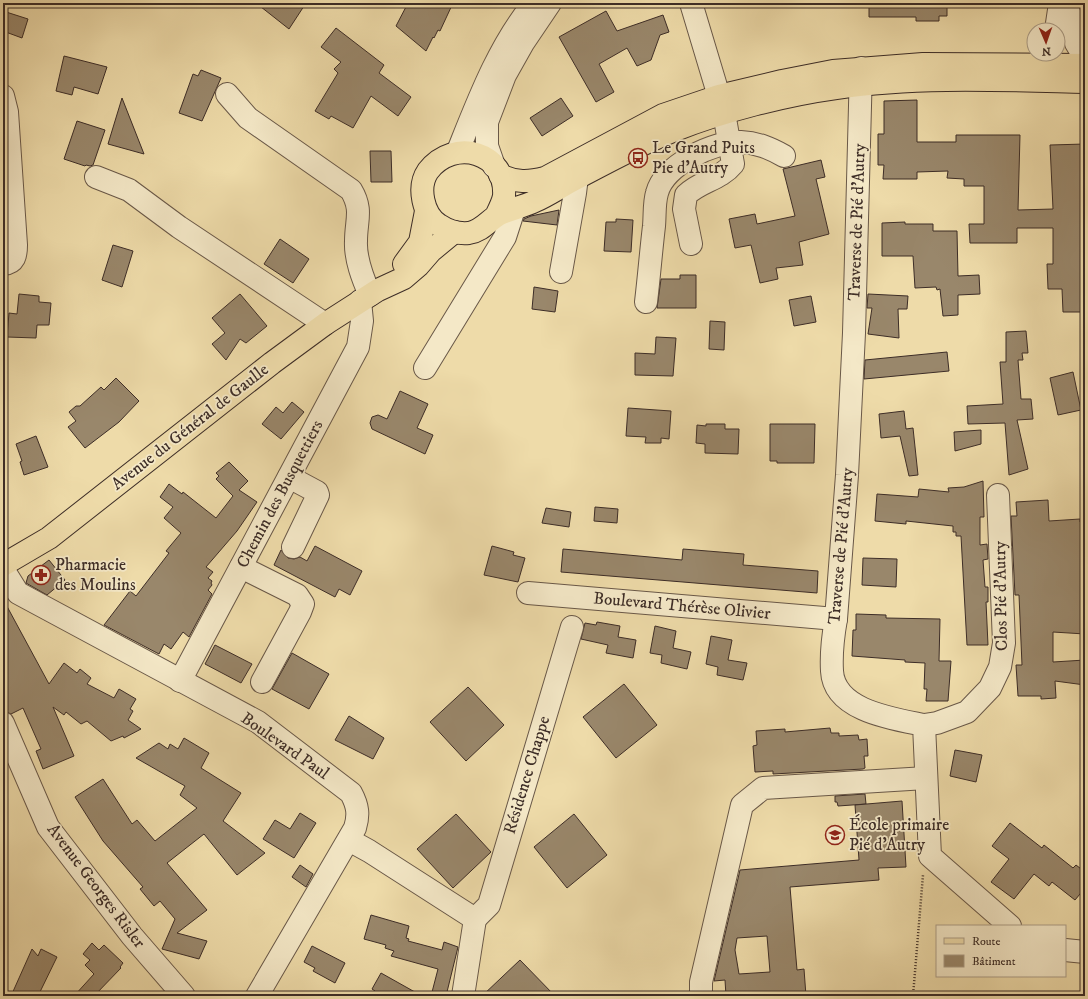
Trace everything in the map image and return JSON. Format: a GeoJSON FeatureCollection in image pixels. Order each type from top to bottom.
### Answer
{"type":"FeatureCollection","features":[{"type":"Feature","properties":{"kind":"main road"},"geometry":{"type":"LineString","coordinates":[[578,168],[535,201],[505,213],[485,227],[470,233],[454,232],[438,225],[426,211],[422,192],[426,173],[439,158],[458,151],[471,152],[484,157],[510,180],[529,182],[578,168],[674,130],[722,105],[821,90],[861,76],[923,64],[1026,60]]}},
{"type":"Feature","properties":{"kind":"main road"},"geometry":{"type":"LineString","coordinates":[[1063,62],[1085,66]]}},
{"type":"Feature","properties":{"kind":"main road"},"geometry":{"type":"LineString","coordinates":[[861,76],[926,80],[1076,82]]}},
{"type":"Feature","properties":{"kind":"main road"},"geometry":{"type":"LineString","coordinates":[[497,170],[504,196],[505,213]]}},
{"type":"Feature","properties":{"kind":"main road","name":"Avenue du Général de Gaulle"},"geometry":{"type":"LineString","coordinates":[[369,295],[404,263],[420,242],[426,211]]}},
{"type":"Feature","properties":{"kind":"main road","name":"Avenue du Général de Gaulle"},"geometry":{"type":"LineString","coordinates":[[3,565],[49,538],[272,363],[325,324],[369,295],[404,278],[418,266],[431,251],[454,232]]}},
{"type":"Feature","properties":{"kind":"street"},"geometry":{"type":"LineString","coordinates":[[458,151],[478,102],[518,22],[534,3]]}},
{"type":"Feature","properties":{"kind":"street"},"geometry":{"type":"LineString","coordinates":[[497,170],[487,146],[487,122],[505,75],[523,43],[550,3]]}},
{"type":"Feature","properties":{"kind":"street"},"geometry":{"type":"LineString","coordinates":[[691,3],[722,105],[732,164],[726,173],[695,186],[686,195],[684,209],[691,244]]}},
{"type":"Feature","properties":{"kind":"street"},"geometry":{"type":"LineString","coordinates":[[1057,22],[1060,3]]}},
{"type":"Feature","properties":{"kind":"street"},"geometry":{"type":"LineString","coordinates":[[1067,3],[1076,43],[1085,58]]}},
{"type":"Feature","properties":{"kind":"street"},"geometry":{"type":"LineString","coordinates":[[1051,62],[1076,82],[1085,66]]}},
{"type":"Feature","properties":{"kind":"street","name":"Traverse de Pié d'Autry"},"geometry":{"type":"LineString","coordinates":[[861,76],[848,467],[836,618],[833,638],[832,672],[837,687],[845,698],[865,710],[882,717],[924,725]]}},
{"type":"Feature","properties":{"kind":"street","name":"Chemin des Busquettiers"},"geometry":{"type":"LineString","coordinates":[[180,681],[358,347],[362,321],[369,295],[360,271],[356,242],[359,225],[357,201],[351,190],[248,118],[227,94]]}},
{"type":"Feature","properties":{"kind":"street"},"geometry":{"type":"LineString","coordinates":[[3,96],[7,112],[16,251],[13,260],[3,264]]}},
{"type":"Feature","properties":{"kind":"street"},"geometry":{"type":"LineString","coordinates":[[646,302],[657,192],[666,175],[686,159],[729,143],[741,142],[765,146],[784,156]]}},
{"type":"Feature","properties":{"kind":"street"},"geometry":{"type":"LineString","coordinates":[[561,272],[578,168]]}},
{"type":"Feature","properties":{"kind":"street"},"geometry":{"type":"LineString","coordinates":[[96,177],[128,190],[179,227],[325,324]]}},
{"type":"Feature","properties":{"kind":"street"},"geometry":{"type":"LineString","coordinates":[[425,368],[505,237],[505,213]]}},
{"type":"Feature","properties":{"kind":"street"},"geometry":{"type":"LineString","coordinates":[[289,477],[316,492],[318,495],[294,547]]}},
{"type":"Feature","properties":{"kind":"street","name":"Clos Pié d'Autry"},"geometry":{"type":"LineString","coordinates":[[924,725],[937,723],[967,712],[990,688],[1000,667],[1004,643],[998,495]]}},
{"type":"Feature","properties":{"kind":"street"},"geometry":{"type":"LineString","coordinates":[[241,567],[297,595],[303,604],[262,682]]}},
{"type":"Feature","properties":{"kind":"street","name":"Boulevard Paul"},"geometry":{"type":"LineString","coordinates":[[3,569],[18,592],[258,722],[351,794],[356,803],[359,816],[355,828],[257,996]]}},
{"type":"Feature","properties":{"kind":"street","name":"Boulevard Thérèse Olivier"},"geometry":{"type":"LineString","coordinates":[[528,593],[836,618]]}},
{"type":"Feature","properties":{"kind":"street","name":"Résidence Chappe"},"geometry":{"type":"LineString","coordinates":[[475,919],[489,905],[572,628]]}},
{"type":"Feature","properties":{"kind":"street","name":"Avenue Georges Risler"},"geometry":{"type":"LineString","coordinates":[[3,723],[48,827],[132,936],[184,996]]}},
{"type":"Feature","properties":{"kind":"street"},"geometry":{"type":"LineString","coordinates":[[924,725],[930,856],[1009,925]]}},
{"type":"Feature","properties":{"kind":"street"},"geometry":{"type":"LineString","coordinates":[[701,996],[701,982],[742,805],[763,788],[926,778]]}},
{"type":"Feature","properties":{"kind":"street"},"geometry":{"type":"LineString","coordinates":[[349,840],[369,850],[475,919],[463,996]]}},
{"type":"Feature","properties":{"kind":"street"},"geometry":{"type":"LineString","coordinates":[[1066,950],[1085,952]]}},
{"type":"Feature","properties":{"kind":"path"},"geometry":{"type":"LineString","coordinates":[[914,996],[923,870],[930,856]]}},
{"type":"Feature","properties":{"kind":"building"},"geometry":{"type":"Polygon","coordinates":[[[256,3],[306,3],[289,29],[256,3]]]}},
{"type":"Feature","properties":{"kind":"building"},"geometry":{"type":"Polygon","coordinates":[[[408,3],[453,3],[440,31],[438,30],[434,38],[433,37],[426,51],[396,26],[408,3]]]}},
{"type":"Feature","properties":{"kind":"building"},"geometry":{"type":"Polygon","coordinates":[[[869,3],[947,3],[947,16],[939,16],[939,21],[916,21],[916,17],[869,17],[869,3]]]}},
{"type":"Feature","properties":{"kind":"building"},"geometry":{"type":"Polygon","coordinates":[[[3,11],[28,19],[22,38],[3,31],[3,11]]]}},
{"type":"Feature","properties":{"kind":"building"},"geometry":{"type":"Polygon","coordinates":[[[606,11],[617,31],[663,15],[669,32],[660,35],[651,60],[637,66],[627,48],[599,64],[614,92],[596,102],[559,37],[606,11]]]}},
{"type":"Feature","properties":{"kind":"building"},"geometry":{"type":"Polygon","coordinates":[[[336,28],[384,65],[379,73],[411,97],[398,116],[371,96],[353,128],[331,116],[329,119],[315,111],[338,73],[334,69],[341,62],[321,47],[336,28]]]}},
{"type":"Feature","properties":{"kind":"building"},"geometry":{"type":"Polygon","coordinates":[[[64,56],[107,67],[98,94],[74,87],[72,95],[56,91],[64,56]]]}},
{"type":"Feature","properties":{"kind":"building"},"geometry":{"type":"Polygon","coordinates":[[[201,70],[221,78],[202,121],[179,113],[193,74],[198,76],[201,70]]]}},
{"type":"Feature","properties":{"kind":"building"},"geometry":{"type":"Polygon","coordinates":[[[122,98],[144,154],[108,144],[122,98]]]}},
{"type":"Feature","properties":{"kind":"building"},"geometry":{"type":"Polygon","coordinates":[[[561,98],[573,116],[542,136],[530,118],[561,98]]]}},
{"type":"Feature","properties":{"kind":"building"},"geometry":{"type":"Polygon","coordinates":[[[917,100],[917,142],[956,142],[956,135],[1020,135],[1018,210],[1053,209],[1050,145],[1085,144],[1083,242],[1085,312],[1063,312],[1062,289],[1048,289],[1047,264],[1053,264],[1053,228],[1017,228],[1017,243],[970,243],[969,224],[984,224],[984,186],[964,186],[964,179],[947,178],[948,171],[917,172],[917,179],[883,179],[884,165],[878,165],[878,134],[884,134],[884,101],[917,100]]]}},
{"type":"Feature","properties":{"kind":"building"},"geometry":{"type":"Polygon","coordinates":[[[77,121],[105,130],[93,165],[90,166],[85,166],[64,159],[77,121]]]}},
{"type":"Feature","properties":{"kind":"building"},"geometry":{"type":"Polygon","coordinates":[[[370,151],[391,151],[392,182],[371,182],[370,151]]]}},
{"type":"Feature","properties":{"kind":"building"},"geometry":{"type":"Polygon","coordinates":[[[821,160],[825,177],[816,179],[829,234],[799,242],[803,265],[776,268],[778,279],[760,283],[751,245],[735,248],[729,219],[755,214],[757,224],[795,216],[783,169],[821,160]]]}},
{"type":"Feature","properties":{"kind":"building"},"geometry":{"type":"Polygon","coordinates":[[[559,210],[557,225],[523,221],[531,216],[559,210]]]}},
{"type":"Feature","properties":{"kind":"building"},"geometry":{"type":"Polygon","coordinates":[[[616,219],[633,220],[631,252],[604,251],[606,222],[616,222],[616,219]]]}},
{"type":"Feature","properties":{"kind":"building"},"geometry":{"type":"Polygon","coordinates":[[[905,222],[905,224],[933,224],[933,231],[957,231],[958,276],[979,275],[980,294],[958,295],[958,315],[943,316],[940,289],[937,290],[936,287],[915,288],[913,256],[882,256],[882,223],[905,222]]]}},
{"type":"Feature","properties":{"kind":"building"},"geometry":{"type":"Polygon","coordinates":[[[280,239],[309,259],[293,283],[264,264],[280,239]]]}},
{"type":"Feature","properties":{"kind":"building"},"geometry":{"type":"Polygon","coordinates":[[[113,245],[133,251],[122,287],[102,280],[113,245]]]}},
{"type":"Feature","properties":{"kind":"building"},"geometry":{"type":"Polygon","coordinates":[[[680,275],[696,275],[696,308],[657,308],[661,279],[680,279],[680,275]]]}},
{"type":"Feature","properties":{"kind":"building"},"geometry":{"type":"Polygon","coordinates":[[[534,287],[558,291],[555,312],[532,309],[534,287]]]}},
{"type":"Feature","properties":{"kind":"building"},"geometry":{"type":"Polygon","coordinates":[[[19,294],[39,296],[39,302],[51,303],[49,325],[37,325],[36,338],[7,337],[9,313],[17,314],[19,294]]]}},
{"type":"Feature","properties":{"kind":"building"},"geometry":{"type":"Polygon","coordinates":[[[240,294],[267,326],[246,343],[240,339],[226,360],[212,344],[225,333],[212,318],[240,294]]]}},
{"type":"Feature","properties":{"kind":"building"},"geometry":{"type":"Polygon","coordinates":[[[868,294],[908,296],[907,309],[898,309],[899,338],[868,334],[872,308],[867,308],[868,294]]]}},
{"type":"Feature","properties":{"kind":"building"},"geometry":{"type":"Polygon","coordinates":[[[811,296],[816,322],[794,326],[789,300],[811,296]]]}},
{"type":"Feature","properties":{"kind":"building"},"geometry":{"type":"Polygon","coordinates":[[[710,321],[725,322],[724,350],[709,349],[710,321]]]}},
{"type":"Feature","properties":{"kind":"building"},"geometry":{"type":"Polygon","coordinates":[[[1026,331],[1028,353],[1022,353],[1023,360],[1018,360],[1021,399],[1031,399],[1033,419],[1017,420],[1028,469],[1009,475],[1005,423],[968,424],[967,406],[1003,404],[1000,362],[1006,362],[1006,332],[1026,331]]]}},
{"type":"Feature","properties":{"kind":"building"},"geometry":{"type":"Polygon","coordinates":[[[656,337],[676,338],[673,376],[635,375],[635,353],[655,354],[656,337]]]}},
{"type":"Feature","properties":{"kind":"building"},"geometry":{"type":"Polygon","coordinates":[[[947,352],[949,371],[864,379],[865,360],[947,352]]]}},
{"type":"Feature","properties":{"kind":"building"},"geometry":{"type":"Polygon","coordinates":[[[1073,372],[1081,410],[1058,415],[1050,378],[1073,372]]]}},
{"type":"Feature","properties":{"kind":"building"},"geometry":{"type":"Polygon","coordinates":[[[116,378],[139,401],[119,422],[85,448],[68,427],[76,421],[69,412],[76,406],[80,406],[101,387],[104,390],[116,378]]]}},
{"type":"Feature","properties":{"kind":"building"},"geometry":{"type":"Polygon","coordinates":[[[400,391],[428,404],[417,428],[433,435],[425,454],[372,429],[370,423],[372,417],[378,415],[387,419],[400,391]]]}},
{"type":"Feature","properties":{"kind":"building"},"geometry":{"type":"Polygon","coordinates":[[[292,402],[304,412],[281,439],[262,424],[276,407],[283,413],[292,402]]]}},
{"type":"Feature","properties":{"kind":"building"},"geometry":{"type":"Polygon","coordinates":[[[628,408],[671,411],[669,439],[661,438],[661,443],[645,443],[646,437],[626,436],[628,408]]]}},
{"type":"Feature","properties":{"kind":"building"},"geometry":{"type":"Polygon","coordinates":[[[904,411],[906,429],[913,428],[918,475],[909,476],[900,436],[881,438],[879,414],[904,411]]]}},
{"type":"Feature","properties":{"kind":"building"},"geometry":{"type":"Polygon","coordinates":[[[706,424],[725,424],[725,429],[739,429],[738,454],[705,453],[705,444],[696,443],[697,425],[706,426],[706,424]]]}},
{"type":"Feature","properties":{"kind":"building"},"geometry":{"type":"Polygon","coordinates":[[[770,424],[815,424],[814,463],[777,463],[777,461],[770,461],[770,424]]]}},
{"type":"Feature","properties":{"kind":"building"},"geometry":{"type":"Polygon","coordinates":[[[981,430],[981,444],[955,451],[954,432],[981,430]]]}},
{"type":"Feature","properties":{"kind":"building"},"geometry":{"type":"Polygon","coordinates":[[[36,436],[48,467],[24,475],[20,462],[22,461],[16,444],[36,436]]]}},
{"type":"Feature","properties":{"kind":"building"},"geometry":{"type":"Polygon","coordinates":[[[229,462],[248,481],[239,490],[257,502],[237,531],[206,567],[213,572],[208,578],[212,581],[212,585],[208,590],[212,594],[189,637],[183,632],[171,649],[164,644],[159,654],[104,625],[130,591],[136,596],[169,553],[166,551],[181,533],[164,518],[173,507],[160,497],[169,484],[182,494],[183,492],[216,518],[233,496],[216,479],[219,476],[216,473],[229,462]]]}},
{"type":"Feature","properties":{"kind":"building"},"geometry":{"type":"Polygon","coordinates":[[[983,481],[984,517],[980,517],[980,545],[987,544],[988,559],[983,560],[985,587],[988,587],[988,602],[986,602],[988,645],[967,645],[961,536],[956,536],[956,532],[953,532],[953,526],[906,521],[906,524],[875,521],[877,494],[918,497],[919,489],[949,492],[948,488],[964,487],[983,481]]]}},
{"type":"Feature","properties":{"kind":"building"},"geometry":{"type":"Polygon","coordinates":[[[1048,500],[1049,521],[1080,519],[1080,522],[1085,521],[1085,634],[1053,632],[1053,662],[1085,660],[1085,685],[1055,681],[1056,698],[1041,699],[1041,696],[1018,696],[1016,665],[1022,665],[1019,595],[1015,595],[1011,516],[1017,516],[1016,502],[1048,500]]]}},
{"type":"Feature","properties":{"kind":"building"},"geometry":{"type":"Polygon","coordinates":[[[595,507],[618,509],[617,523],[594,521],[595,507]]]}},
{"type":"Feature","properties":{"kind":"building"},"geometry":{"type":"Polygon","coordinates":[[[546,508],[571,512],[569,527],[542,523],[546,508]]]}},
{"type":"Feature","properties":{"kind":"building"},"geometry":{"type":"Polygon","coordinates":[[[315,546],[362,571],[350,595],[339,589],[335,597],[274,565],[281,550],[288,558],[294,559],[300,557],[307,561],[315,546]]]}},
{"type":"Feature","properties":{"kind":"building"},"geometry":{"type":"Polygon","coordinates":[[[492,546],[514,552],[513,555],[525,558],[518,582],[484,575],[492,546]]]}},
{"type":"Feature","properties":{"kind":"building"},"geometry":{"type":"Polygon","coordinates":[[[563,549],[682,560],[683,549],[744,554],[743,565],[818,571],[817,593],[561,572],[563,549]]]}},
{"type":"Feature","properties":{"kind":"building"},"geometry":{"type":"Polygon","coordinates":[[[863,558],[897,559],[896,587],[862,585],[863,558]]]}},
{"type":"Feature","properties":{"kind":"building"},"geometry":{"type":"Polygon","coordinates":[[[49,560],[65,580],[47,595],[26,583],[28,576],[49,560]]]}},
{"type":"Feature","properties":{"kind":"building"},"geometry":{"type":"Polygon","coordinates":[[[3,599],[49,684],[64,663],[77,673],[80,669],[91,678],[87,684],[114,698],[119,689],[136,699],[130,709],[133,711],[128,720],[141,729],[124,738],[123,736],[111,741],[87,721],[81,724],[66,712],[64,715],[53,707],[74,756],[43,769],[36,751],[41,749],[23,708],[11,714],[3,711],[3,599]]]}},
{"type":"Feature","properties":{"kind":"building"},"geometry":{"type":"Polygon","coordinates":[[[856,614],[886,615],[886,618],[940,619],[939,661],[951,661],[948,701],[926,701],[927,689],[924,689],[925,663],[852,656],[853,630],[856,630],[856,614]]]}},
{"type":"Feature","properties":{"kind":"building"},"geometry":{"type":"Polygon","coordinates":[[[597,622],[620,626],[618,637],[636,640],[633,658],[606,653],[608,645],[581,639],[585,623],[596,625],[597,622]]]}},
{"type":"Feature","properties":{"kind":"building"},"geometry":{"type":"Polygon","coordinates":[[[655,626],[676,631],[673,648],[691,652],[687,669],[661,663],[662,655],[650,653],[655,626]]]}},
{"type":"Feature","properties":{"kind":"building"},"geometry":{"type":"Polygon","coordinates":[[[711,636],[732,640],[728,660],[747,663],[743,680],[717,675],[718,667],[706,664],[711,636]]]}},
{"type":"Feature","properties":{"kind":"building"},"geometry":{"type":"Polygon","coordinates":[[[215,645],[252,664],[241,683],[205,664],[215,645]]]}},
{"type":"Feature","properties":{"kind":"building"},"geometry":{"type":"Polygon","coordinates":[[[292,653],[329,674],[309,709],[272,689],[292,653]]]}},
{"type":"Feature","properties":{"kind":"building"},"geometry":{"type":"Polygon","coordinates":[[[624,684],[657,725],[616,758],[583,717],[624,684]]]}},
{"type":"Feature","properties":{"kind":"building"},"geometry":{"type":"Polygon","coordinates":[[[468,687],[504,725],[466,761],[430,722],[468,687]]]}},
{"type":"Feature","properties":{"kind":"building"},"geometry":{"type":"Polygon","coordinates":[[[349,716],[384,738],[373,759],[335,740],[349,716]]]}},
{"type":"Feature","properties":{"kind":"building"},"geometry":{"type":"Polygon","coordinates":[[[830,728],[831,733],[839,733],[839,736],[858,735],[859,740],[867,739],[868,756],[864,756],[865,768],[773,774],[773,771],[755,772],[753,746],[757,745],[756,731],[785,729],[785,732],[830,728]]]}},
{"type":"Feature","properties":{"kind":"building"},"geometry":{"type":"Polygon","coordinates":[[[184,738],[209,753],[201,768],[241,793],[223,821],[265,853],[237,875],[204,834],[167,863],[207,910],[177,933],[207,941],[199,959],[162,949],[175,919],[160,901],[154,906],[140,889],[143,887],[103,841],[75,797],[103,779],[132,824],[137,820],[155,841],[197,808],[180,795],[185,786],[136,758],[159,743],[168,749],[170,744],[178,749],[184,738]]]}},
{"type":"Feature","properties":{"kind":"building"},"geometry":{"type":"Polygon","coordinates":[[[955,750],[982,755],[976,782],[950,776],[955,750]]]}},
{"type":"Feature","properties":{"kind":"building"},"geometry":{"type":"Polygon","coordinates":[[[865,794],[866,804],[838,806],[837,802],[835,802],[835,796],[865,794]]]}},
{"type":"Feature","properties":{"kind":"building"},"geometry":{"type":"Polygon","coordinates":[[[902,801],[906,867],[878,868],[879,880],[790,887],[797,970],[804,969],[806,996],[726,996],[725,980],[714,981],[740,870],[859,860],[855,805],[902,801]],[[767,936],[737,938],[735,950],[739,974],[770,972],[767,936]]]}},
{"type":"Feature","properties":{"kind":"building"},"geometry":{"type":"Polygon","coordinates":[[[300,813],[316,823],[294,858],[263,839],[275,820],[290,829],[300,813]]]}},
{"type":"Feature","properties":{"kind":"building"},"geometry":{"type":"Polygon","coordinates":[[[456,814],[491,852],[453,888],[417,849],[456,814]]]}},
{"type":"Feature","properties":{"kind":"building"},"geometry":{"type":"Polygon","coordinates":[[[574,814],[607,855],[567,888],[534,847],[574,814]]]}},
{"type":"Feature","properties":{"kind":"building"},"geometry":{"type":"Polygon","coordinates":[[[1010,823],[1042,848],[1044,845],[1073,868],[1076,865],[1085,872],[1085,888],[1075,900],[1052,882],[1049,886],[1034,874],[1014,899],[991,882],[1009,859],[992,846],[1010,823]]]}},
{"type":"Feature","properties":{"kind":"building"},"geometry":{"type":"Polygon","coordinates":[[[300,865],[313,874],[306,887],[292,877],[300,865]]]}},
{"type":"Feature","properties":{"kind":"building"},"geometry":{"type":"Polygon","coordinates":[[[371,915],[409,926],[406,938],[409,939],[408,941],[442,950],[444,942],[458,947],[446,996],[431,996],[438,969],[391,956],[394,951],[385,948],[386,945],[364,939],[371,915]]]}},
{"type":"Feature","properties":{"kind":"building"},"geometry":{"type":"Polygon","coordinates":[[[92,943],[99,950],[104,945],[123,963],[120,967],[121,968],[94,996],[74,996],[94,974],[85,965],[90,960],[83,954],[92,943]]]}},
{"type":"Feature","properties":{"kind":"building"},"geometry":{"type":"Polygon","coordinates":[[[312,946],[345,963],[335,983],[313,971],[315,968],[304,962],[312,946]]]}},
{"type":"Feature","properties":{"kind":"building"},"geometry":{"type":"Polygon","coordinates":[[[32,949],[38,956],[41,949],[57,957],[38,996],[11,996],[32,949]]]}},
{"type":"Feature","properties":{"kind":"building"},"geometry":{"type":"Polygon","coordinates":[[[520,960],[555,996],[482,996],[520,960]]]}},
{"type":"Feature","properties":{"kind":"building"},"geometry":{"type":"Polygon","coordinates":[[[381,973],[422,996],[373,996],[375,991],[372,989],[381,973]]]}},
{"type":"Feature","properties":{"kind":"place","name":"Le Grand Puits Pie d'Autry"},"geometry":{"type":"Point","coordinates":[638,158]}},
{"type":"Feature","properties":{"kind":"place","name":"Pharmacie des Moulins"},"geometry":{"type":"Point","coordinates":[41,575]}},
{"type":"Feature","properties":{"kind":"place","name":"École primaire Pié d'Autry"},"geometry":{"type":"Point","coordinates":[835,835]}}]}
